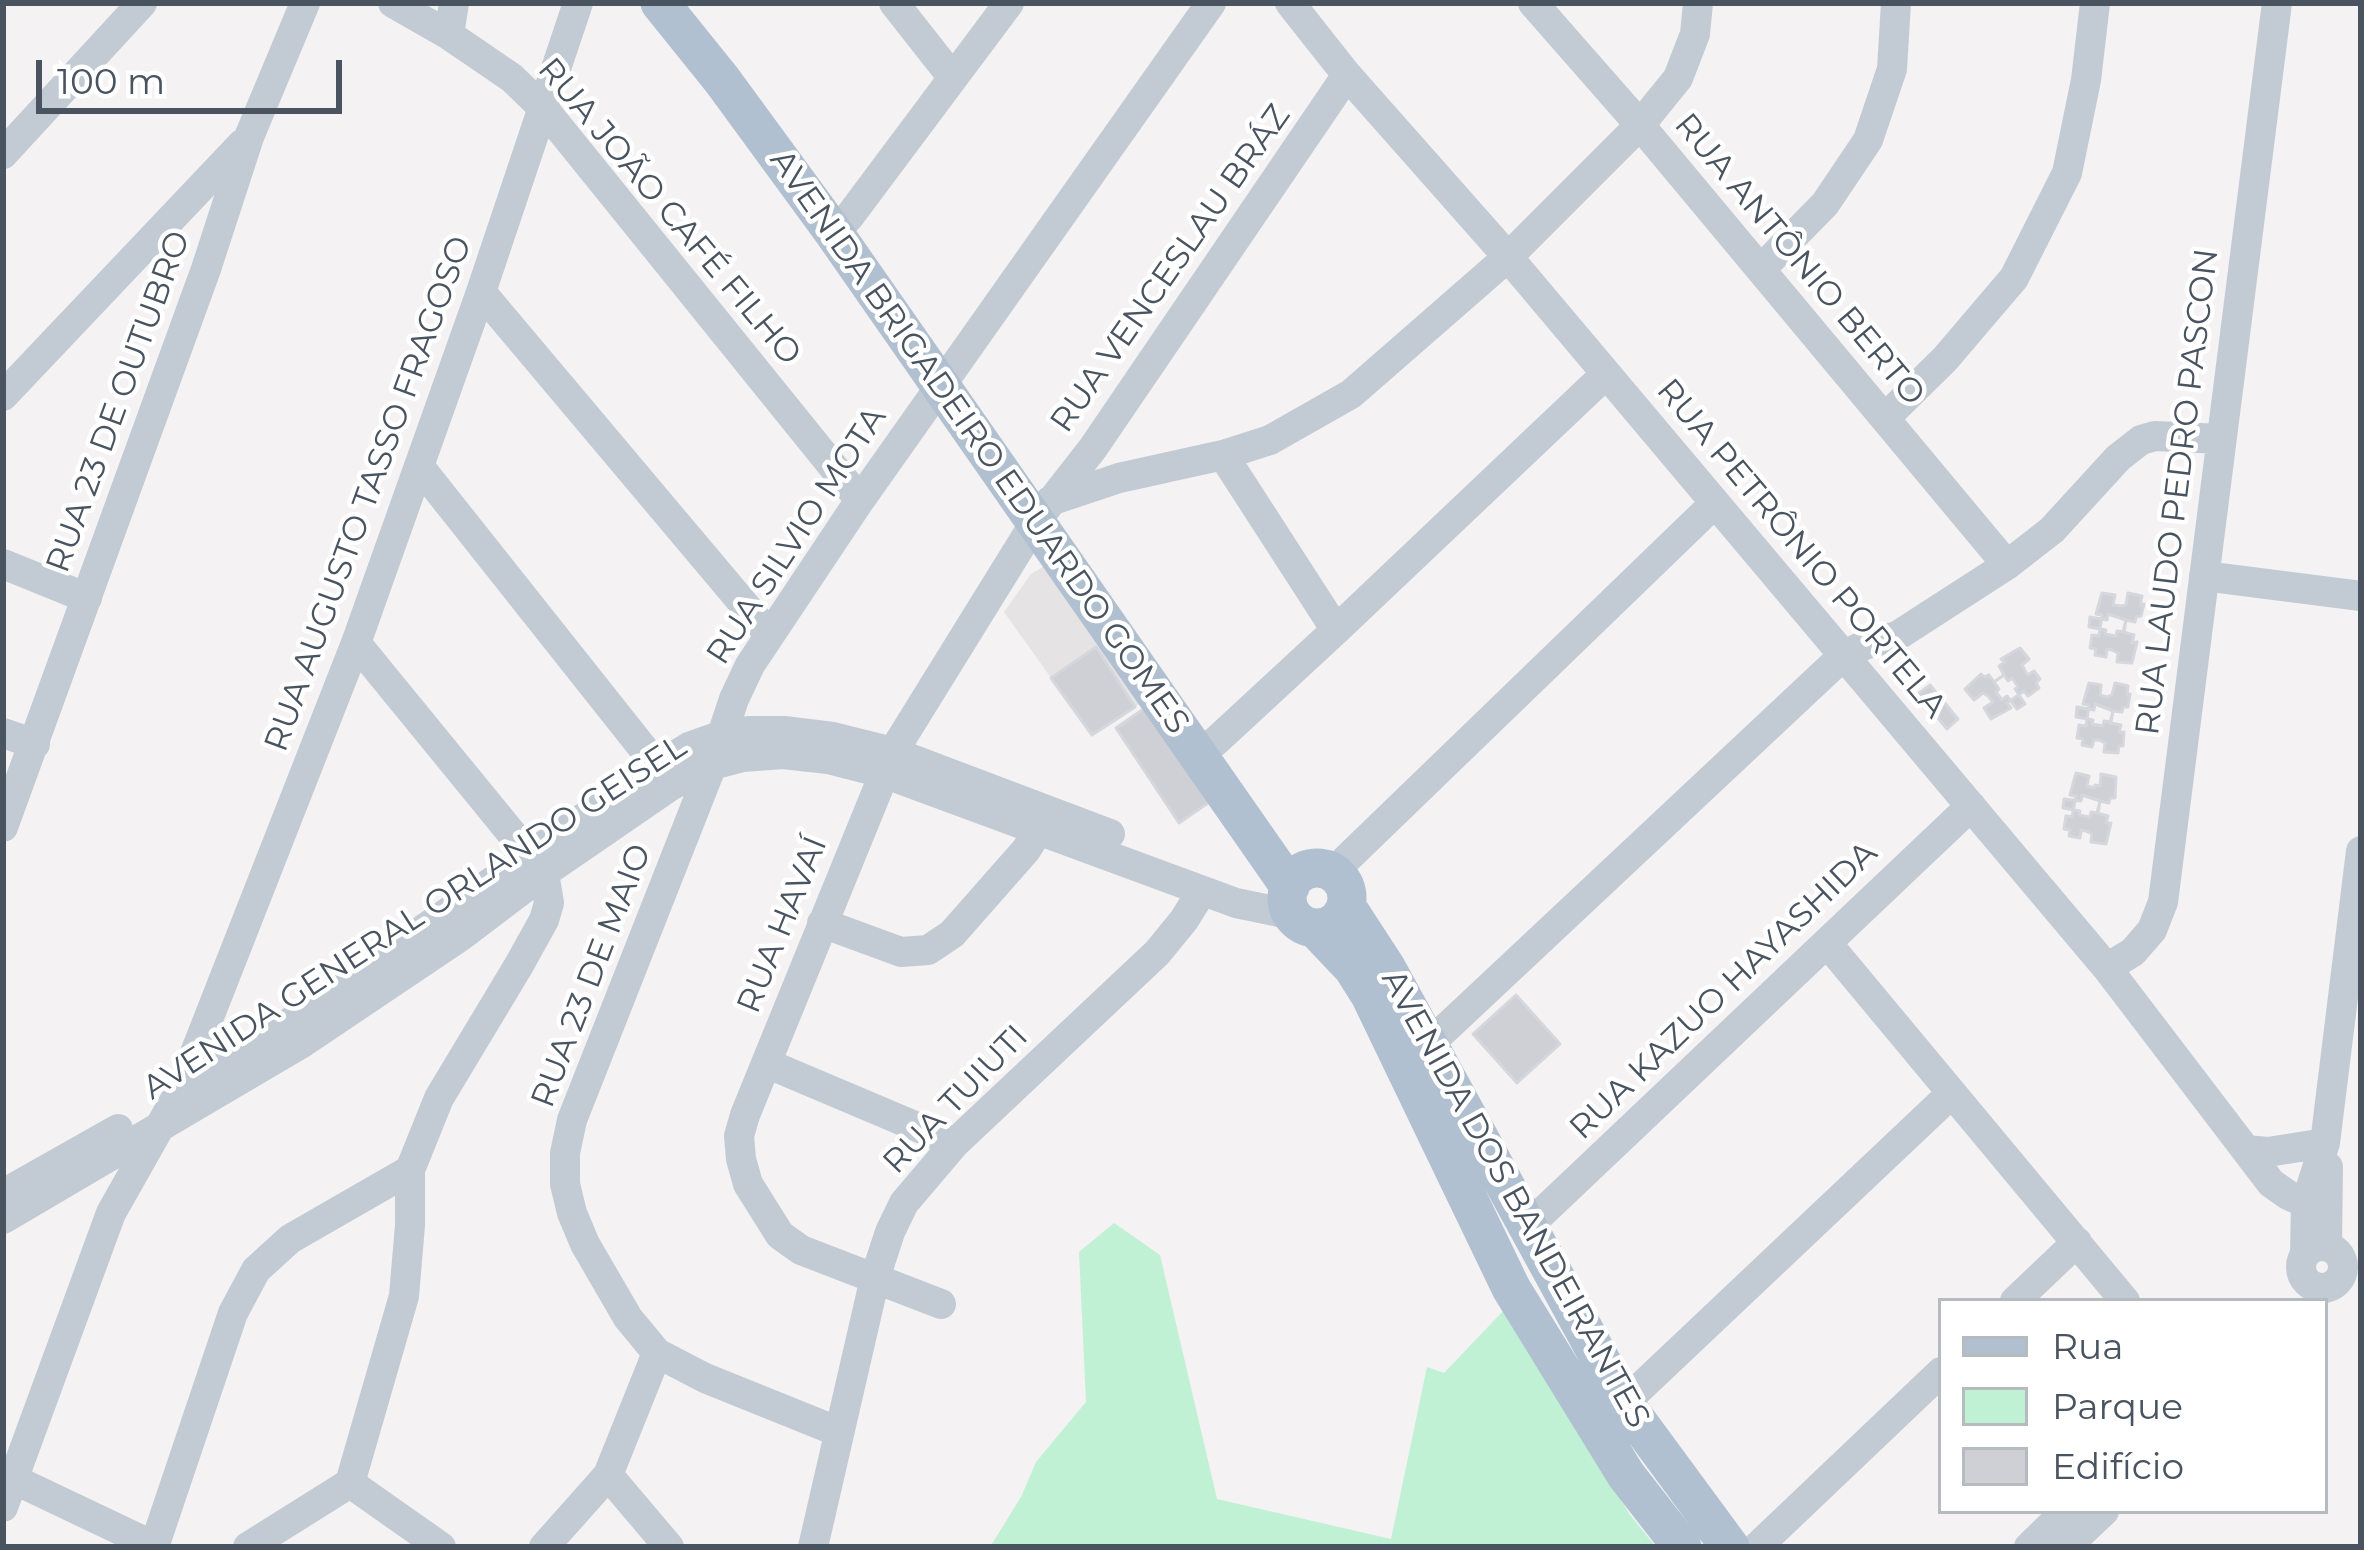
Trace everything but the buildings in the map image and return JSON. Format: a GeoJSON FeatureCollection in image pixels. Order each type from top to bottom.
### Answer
{"type":"FeatureCollection","features":[{"type":"Feature","properties":{"kind":"main road","name":"AVENIDA BRIGADEIRO EDUARDO GOMES"},"geometry":{"type":"LineString","coordinates":[[660,3],[842,225]]}},
{"type":"Feature","properties":{"kind":"main road","name":"AVENIDA BRIGADEIRO EDUARDO GOMES"},"geometry":{"type":"LineString","coordinates":[[684,3],[1310,896]]}},
{"type":"Feature","properties":{"kind":"main road","name":"AVENIDA DOS BANDEIRANTES"},"geometry":{"type":"LineString","coordinates":[[1310,896],[1387,969],[1624,1403],[1730,1547]]}},
{"type":"Feature","properties":{"kind":"main road","name":"AVENIDA DOS BANDEIRANTES"},"geometry":{"type":"LineString","coordinates":[[1310,896],[1370,995],[1510,1288],[1626,1475],[1682,1547]]}},
{"type":"Feature","properties":{"kind":"street"},"geometry":{"type":"LineString","coordinates":[[3,154],[142,3]]}},
{"type":"Feature","properties":{"kind":"street","name":"RUA 23 DE OUTUBRO"},"geometry":{"type":"LineString","coordinates":[[3,826],[206,269],[249,137],[305,3]]}},
{"type":"Feature","properties":{"kind":"street","name":"RUA JOÃO CAFÉ FILHO"},"geometry":{"type":"LineString","coordinates":[[393,3],[435,20],[512,78],[544,109],[860,500]]}},
{"type":"Feature","properties":{"kind":"street"},"geometry":{"type":"LineString","coordinates":[[435,20],[454,3]]}},
{"type":"Feature","properties":{"kind":"street","name":"RUA AUGUSTO TASSO FRAGOSO"},"geometry":{"type":"LineString","coordinates":[[8,1493],[111,1213],[180,1091],[356,644],[482,292],[578,3]]}},
{"type":"Feature","properties":{"kind":"street"},"geometry":{"type":"LineString","coordinates":[[894,3],[953,78]]}},
{"type":"Feature","properties":{"kind":"street"},"geometry":{"type":"LineString","coordinates":[[842,225],[1009,3]]}},
{"type":"Feature","properties":{"kind":"street","name":"RUA SILVIO MOTA"},"geometry":{"type":"LineString","coordinates":[[716,750],[750,665],[769,634],[1210,3]]}},
{"type":"Feature","properties":{"kind":"street","name":"RUA PETRÔNIO PORTELA"},"geometry":{"type":"LineString","coordinates":[[1290,3],[2107,968],[2271,1183],[2306,1203]]}},
{"type":"Feature","properties":{"kind":"street","name":"RUA ANTÔNIO BERTO"},"geometry":{"type":"LineString","coordinates":[[1534,3],[2007,565]]}},
{"type":"Feature","properties":{"kind":"street"},"geometry":{"type":"LineString","coordinates":[[1043,511],[1119,478],[1270,440],[1351,394],[1508,257],[1640,124],[1678,78],[1695,34],[1698,3]]}},
{"type":"Feature","properties":{"kind":"street"},"geometry":{"type":"LineString","coordinates":[[1761,269],[1826,204],[1868,140],[1892,69],[1896,3]]}},
{"type":"Feature","properties":{"kind":"street"},"geometry":{"type":"LineString","coordinates":[[1885,418],[1945,359],[2014,278],[2036,236],[2067,172],[2086,80],[2095,3]]}},
{"type":"Feature","properties":{"kind":"street","name":"RUA LAUDO PEDRO PASCON"},"geometry":{"type":"LineString","coordinates":[[2107,968],[2133,952],[2152,930],[2163,902],[2277,3]]}},
{"type":"Feature","properties":{"kind":"street","name":"RUA VENCESLAU BRÁZ"},"geometry":{"type":"LineString","coordinates":[[1043,511],[1093,448],[1347,75]]}},
{"type":"Feature","properties":{"kind":"street"},"geometry":{"type":"LineString","coordinates":[[3,396],[249,137]]}},
{"type":"Feature","properties":{"kind":"street"},"geometry":{"type":"LineString","coordinates":[[157,234],[179,231],[196,245],[206,269]]}},
{"type":"Feature","properties":{"kind":"street"},"geometry":{"type":"LineString","coordinates":[[482,292],[769,634]]}},
{"type":"Feature","properties":{"kind":"street"},"geometry":{"type":"LineString","coordinates":[[1207,748],[1606,374]]}},
{"type":"Feature","properties":{"kind":"street"},"geometry":{"type":"LineString","coordinates":[[1428,1045],[1844,655],[1897,636],[2007,565],[2052,530],[2141,440],[2155,436],[2222,439]]}},
{"type":"Feature","properties":{"kind":"street"},"geometry":{"type":"LineString","coordinates":[[1093,448],[1102,466],[1119,478]]}},
{"type":"Feature","properties":{"kind":"street"},"geometry":{"type":"LineString","coordinates":[[1223,455],[1336,630]]}},
{"type":"Feature","properties":{"kind":"street"},"geometry":{"type":"LineString","coordinates":[[418,466],[665,776]]}},
{"type":"Feature","properties":{"kind":"street"},"geometry":{"type":"LineString","coordinates":[[1310,896],[1715,503]]}},
{"type":"Feature","properties":{"kind":"street","name":"RUA HAVAÍ"},"geometry":{"type":"LineString","coordinates":[[941,1304],[801,1250],[780,1235],[748,1184],[740,1136],[888,762],[1043,511]]}},
{"type":"Feature","properties":{"kind":"street"},"geometry":{"type":"LineString","coordinates":[[3,564],[87,598]]}},
{"type":"Feature","properties":{"kind":"street"},"geometry":{"type":"LineString","coordinates":[[2204,576],[2361,596]]}},
{"type":"Feature","properties":{"kind":"street"},"geometry":{"type":"LineString","coordinates":[[1865,680],[1897,636]]}},
{"type":"Feature","properties":{"kind":"street"},"geometry":{"type":"LineString","coordinates":[[248,1547],[350,1483],[404,1296],[410,1170],[440,1098],[519,965],[549,903],[536,864],[356,644]]}},
{"type":"Feature","properties":{"kind":"street","name":"AVENIDA GENERAL ORLANDO GEISEL"},"geometry":{"type":"LineString","coordinates":[[3,1194],[159,1128],[665,776],[689,747],[716,750],[748,731],[833,737],[1045,821],[1234,881],[1310,896]]}},
{"type":"Feature","properties":{"kind":"street"},"geometry":{"type":"LineString","coordinates":[[3,733],[34,744]]}},
{"type":"Feature","properties":{"kind":"street","name":"RUA 23 DE MAIO"},"geometry":{"type":"LineString","coordinates":[[716,750],[572,1120],[565,1184],[585,1244],[628,1318],[657,1353],[705,1378],[839,1432]]}},
{"type":"Feature","properties":{"kind":"street","name":"RUA KAZUO HAYASHIDA"},"geometry":{"type":"LineString","coordinates":[[1527,1227],[1971,806]]}},
{"type":"Feature","properties":{"kind":"street"},"geometry":{"type":"LineString","coordinates":[[822,922],[901,952],[928,950],[952,934],[1026,850],[1045,821]]}},
{"type":"Feature","properties":{"kind":"street","name":"AVENIDA GENERAL ORLANDO GEISEL"},"geometry":{"type":"LineString","coordinates":[[1045,821],[1202,891],[1248,906],[1310,896]]}},
{"type":"Feature","properties":{"kind":"street"},"geometry":{"type":"LineString","coordinates":[[2327,1271],[2306,1203],[2324,1143],[2361,851]]}},
{"type":"Feature","properties":{"kind":"street","name":"AVENIDA GENERAL ORLANDO GEISEL"},"geometry":{"type":"LineString","coordinates":[[3,1219],[180,1091],[263,1053],[461,936],[536,864]]}},
{"type":"Feature","properties":{"kind":"street","name":"RUA TUIUTI"},"geometry":{"type":"LineString","coordinates":[[813,1547],[875,1278],[904,1203],[955,1143],[1156,953],[1202,891]]}},
{"type":"Feature","properties":{"kind":"street"},"geometry":{"type":"LineString","coordinates":[[461,936],[494,940],[519,965]]}},
{"type":"Feature","properties":{"kind":"street"},"geometry":{"type":"LineString","coordinates":[[1826,943],[2123,1298]]}},
{"type":"Feature","properties":{"kind":"street"},"geometry":{"type":"LineString","coordinates":[[215,1005],[263,1053]]}},
{"type":"Feature","properties":{"kind":"street"},"geometry":{"type":"LineString","coordinates":[[766,1064],[955,1143]]}},
{"type":"Feature","properties":{"kind":"street"},"geometry":{"type":"LineString","coordinates":[[1624,1403],[1952,1093]]}},
{"type":"Feature","properties":{"kind":"street"},"geometry":{"type":"LineString","coordinates":[[2246,1150],[2268,1152],[2324,1143]]}},
{"type":"Feature","properties":{"kind":"street"},"geometry":{"type":"LineString","coordinates":[[2324,1143],[2327,1271]]}},
{"type":"Feature","properties":{"kind":"street"},"geometry":{"type":"LineString","coordinates":[[88,1159],[111,1213]]}},
{"type":"Feature","properties":{"kind":"street"},"geometry":{"type":"LineString","coordinates":[[8,1493],[155,1547],[233,1313],[256,1270],[290,1239],[410,1170]]}},
{"type":"Feature","properties":{"kind":"street"},"geometry":{"type":"LineString","coordinates":[[2018,1298],[2077,1243]]}},
{"type":"Feature","properties":{"kind":"street"},"geometry":{"type":"LineString","coordinates":[[544,1547],[608,1475],[657,1353]]}},
{"type":"Feature","properties":{"kind":"street"},"geometry":{"type":"LineString","coordinates":[[1756,1547],[1938,1375]]}},
{"type":"Feature","properties":{"kind":"street"},"geometry":{"type":"LineString","coordinates":[[608,1475],[669,1547]]}},
{"type":"Feature","properties":{"kind":"street"},"geometry":{"type":"LineString","coordinates":[[350,1483],[441,1547]]}},
{"type":"Feature","properties":{"kind":"street"},"geometry":{"type":"LineString","coordinates":[[2029,1547],[2063,1514]]}},
{"type":"Feature","properties":{"kind":"street"},"geometry":{"type":"LineString","coordinates":[[2066,1547],[2101,1514]]}},
{"type":"Feature","properties":{"kind":"shaded area"},"geometry":{"type":"Polygon","coordinates":[[[1046,565],[1147,699],[1092,735],[1004,612],[1031,574],[1046,565]]]}},
{"type":"Feature","properties":{"kind":"green space"},"geometry":{"type":"Polygon","coordinates":[[[1114,1223],[1160,1255],[1217,1499],[1391,1539],[1427,1367],[1444,1373],[1507,1307],[1630,1515],[1656,1547],[990,1547],[1036,1462],[1086,1402],[1079,1252],[1114,1223]]]}}]}
